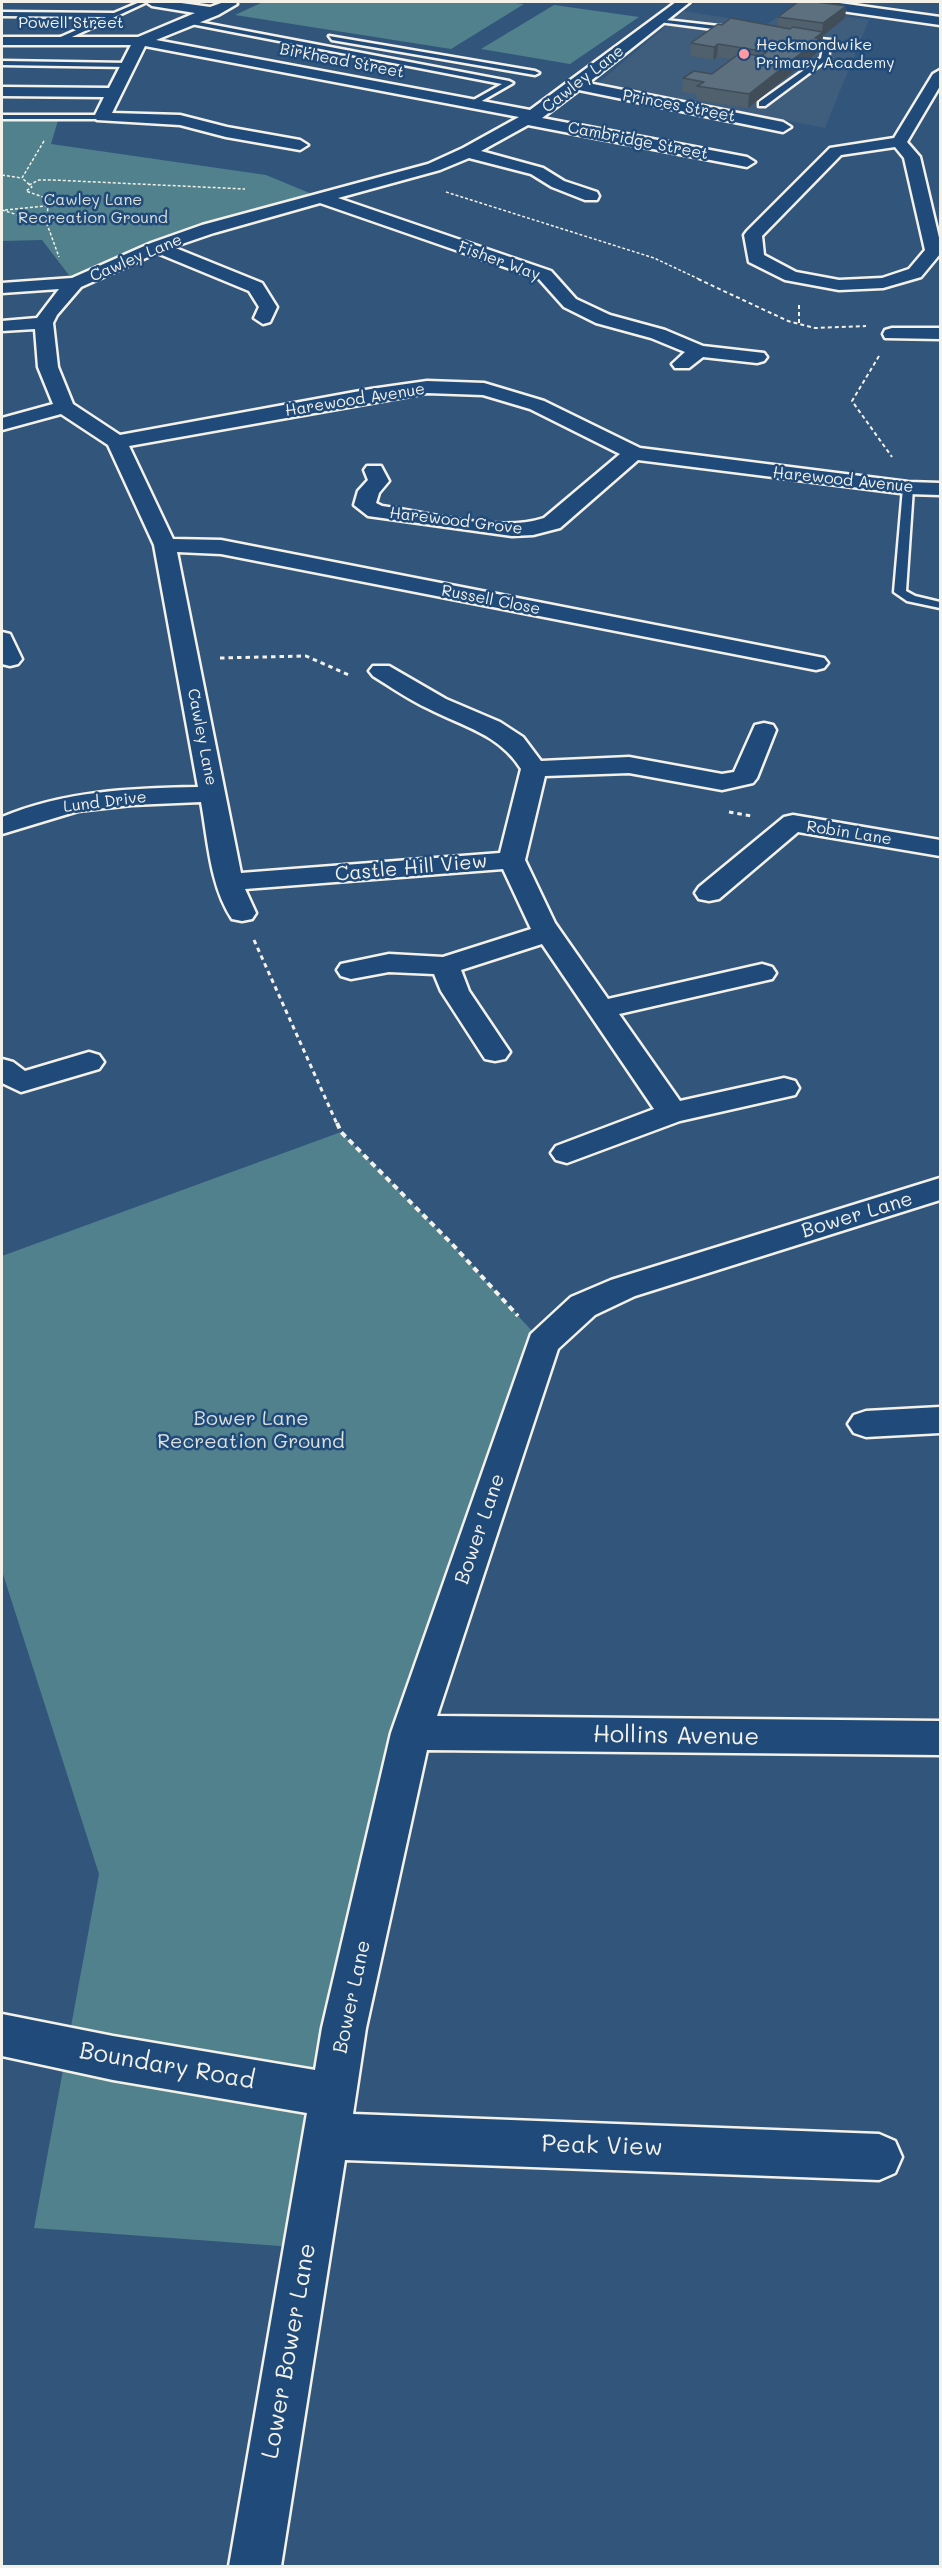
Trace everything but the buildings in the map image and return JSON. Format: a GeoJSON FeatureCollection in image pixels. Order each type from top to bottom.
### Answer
{"type":"FeatureCollection","features":[{"type":"Feature","properties":{"kind":"street"},"geometry":{"type":"LineString","coordinates":[[152,2],[211,15]]}},
{"type":"Feature","properties":{"kind":"street","name":"Cawley Lane"},"geometry":{"type":"LineString","coordinates":[[44,323],[48,313],[75,283],[157,247],[208,229],[324,199],[469,153],[533,118],[684,2]]}},
{"type":"Feature","properties":{"kind":"street"},"geometry":{"type":"LineString","coordinates":[[807,2],[832,3],[940,21]]}},
{"type":"Feature","properties":{"kind":"street"},"geometry":{"type":"LineString","coordinates":[[230,4],[211,15],[140,41],[102,117],[180,120],[300,145]]}},
{"type":"Feature","properties":{"kind":"street","name":"Powell Street"},"geometry":{"type":"LineString","coordinates":[[2,41],[140,41]]}},
{"type":"Feature","properties":{"kind":"street","name":"Birkhead Street"},"geometry":{"type":"LineString","coordinates":[[140,41],[473,104],[533,118]]}},
{"type":"Feature","properties":{"kind":"street"},"geometry":{"type":"LineString","coordinates":[[899,142],[940,74]]}},
{"type":"Feature","properties":{"kind":"street","name":"Princes Street"},"geometry":{"type":"LineString","coordinates":[[575,85],[783,127]]}},
{"type":"Feature","properties":{"kind":"street"},"geometry":{"type":"LineString","coordinates":[[2,92],[113,93]]}},
{"type":"Feature","properties":{"kind":"street","name":"Cambridge Street"},"geometry":{"type":"LineString","coordinates":[[533,118],[747,162]]}},
{"type":"Feature","properties":{"kind":"street"},"geometry":{"type":"LineString","coordinates":[[225,146],[244,134]]}},
{"type":"Feature","properties":{"kind":"street"},"geometry":{"type":"LineString","coordinates":[[899,142],[912,157],[934,251],[915,273],[883,283],[839,285],[791,276],[755,258],[753,235],[836,151],[899,142]]}},
{"type":"Feature","properties":{"kind":"street"},"geometry":{"type":"LineString","coordinates":[[469,153],[537,171],[558,184],[591,196]]}},
{"type":"Feature","properties":{"kind":"street","name":"Fisher Way"},"geometry":{"type":"LineString","coordinates":[[324,199],[545,275],[570,303],[594,315],[658,334],[699,351],[757,357]]}},
{"type":"Feature","properties":{"kind":"street"},"geometry":{"type":"LineString","coordinates":[[157,247],[256,287],[266,313],[288,306]]}},
{"type":"Feature","properties":{"kind":"street"},"geometry":{"type":"LineString","coordinates":[[2,288],[75,283]]}},
{"type":"Feature","properties":{"kind":"street"},"geometry":{"type":"LineString","coordinates":[[2,327],[44,323],[48,367],[64,407],[117,442]]}},
{"type":"Feature","properties":{"kind":"street"},"geometry":{"type":"LineString","coordinates":[[892,334],[940,334]]}},
{"type":"Feature","properties":{"kind":"street"},"geometry":{"type":"LineString","coordinates":[[681,365],[699,351]]}},
{"type":"Feature","properties":{"kind":"street","name":"Harewood Avenue"},"geometry":{"type":"LineString","coordinates":[[117,442],[371,394],[427,387],[484,389],[537,405],[634,453],[680,461],[940,489]]}},
{"type":"Feature","properties":{"kind":"street"},"geometry":{"type":"LineString","coordinates":[[2,424],[64,407]]}},
{"type":"Feature","properties":{"kind":"street","name":"Cawley Lane"},"geometry":{"type":"LineString","coordinates":[[117,442],[165,545],[229,882],[242,913]]}},
{"type":"Feature","properties":{"kind":"street","name":"Harewood Grove"},"geometry":{"type":"LineString","coordinates":[[374,470],[379,481],[369,491],[365,505],[376,511],[464,525],[512,530],[533,529],[552,523],[634,453]]}},
{"type":"Feature","properties":{"kind":"street"},"geometry":{"type":"LineString","coordinates":[[908,484],[930,470]]}},
{"type":"Feature","properties":{"kind":"street","name":"Russell Close"},"geometry":{"type":"LineString","coordinates":[[165,545],[220,548],[816,663]]}},
{"type":"Feature","properties":{"kind":"street"},"geometry":{"type":"LineString","coordinates":[[381,671],[437,704],[499,729],[525,753],[534,769],[512,860]]}},
{"type":"Feature","properties":{"kind":"street"},"geometry":{"type":"LineString","coordinates":[[534,769],[630,765],[722,782],[744,778],[764,730]]}},
{"type":"Feature","properties":{"kind":"street","name":"Lund Drive"},"geometry":{"type":"LineString","coordinates":[[2,826],[21,817],[75,803],[124,796],[212,794]]}},
{"type":"Feature","properties":{"kind":"street","name":"Robin Lane"},"geometry":{"type":"LineString","coordinates":[[709,893],[793,824],[940,848]]}},
{"type":"Feature","properties":{"kind":"street","name":"Castle Hill View"},"geometry":{"type":"LineString","coordinates":[[229,882],[512,860],[548,933],[599,1010],[673,1113]]}},
{"type":"Feature","properties":{"kind":"street"},"geometry":{"type":"LineString","coordinates":[[351,970],[389,963],[444,966],[548,933]]}},
{"type":"Feature","properties":{"kind":"street"},"geometry":{"type":"LineString","coordinates":[[444,966],[455,991],[495,1052]]}},
{"type":"Feature","properties":{"kind":"street"},"geometry":{"type":"LineString","coordinates":[[599,1010],[762,973]]}},
{"type":"Feature","properties":{"kind":"street"},"geometry":{"type":"LineString","coordinates":[[8,1082],[89,1062]]}},
{"type":"Feature","properties":{"kind":"street"},"geometry":{"type":"LineString","coordinates":[[567,1153],[673,1113],[784,1088]]}},
{"type":"Feature","properties":{"kind":"street","name":"Bower Lane"},"geometry":{"type":"LineString","coordinates":[[329,2115],[344,2028],[411,1733],[543,1343],[583,1306],[623,1288],[940,1189]]}},
{"type":"Feature","properties":{"kind":"street"},"geometry":{"type":"LineString","coordinates":[[866,1424],[940,1420]]}},
{"type":"Feature","properties":{"kind":"street","name":"Hollins Avenue"},"geometry":{"type":"LineString","coordinates":[[411,1733],[940,1738]]}},
{"type":"Feature","properties":{"kind":"street","name":"Boundary Road"},"geometry":{"type":"LineString","coordinates":[[2,2035],[113,2058],[329,2115]]}},
{"type":"Feature","properties":{"kind":"street","name":"Peak View"},"geometry":{"type":"LineString","coordinates":[[329,2115],[879,2157]]}},
{"type":"Feature","properties":{"kind":"street","name":"Lower Bower Lane"},"geometry":{"type":"LineString","coordinates":[[255,2566],[329,2115]]}},
{"type":"Feature","properties":{"kind":"lane"},"geometry":{"type":"LineString","coordinates":[[59,41],[144,2]]}},
{"type":"Feature","properties":{"kind":"lane"},"geometry":{"type":"LineString","coordinates":[[2,14],[114,15]]}},
{"type":"Feature","properties":{"kind":"lane"},"geometry":{"type":"LineString","coordinates":[[659,20],[750,32]]}},
{"type":"Feature","properties":{"kind":"lane"},"geometry":{"type":"LineString","coordinates":[[188,22],[509,83],[473,104]]}},
{"type":"Feature","properties":{"kind":"lane"},"geometry":{"type":"LineString","coordinates":[[318,36],[535,73]]}},
{"type":"Feature","properties":{"kind":"lane"},"geometry":{"type":"LineString","coordinates":[[762,104],[824,59],[828,42],[795,38]]}},
{"type":"Feature","properties":{"kind":"lane"},"geometry":{"type":"LineString","coordinates":[[2,63],[128,65]]}},
{"type":"Feature","properties":{"kind":"lane"},"geometry":{"type":"LineString","coordinates":[[2,117],[102,117]]}},
{"type":"Feature","properties":{"kind":"lane"},"geometry":{"type":"LineString","coordinates":[[908,484],[900,592],[911,599],[940,605]]}},
{"type":"Feature","properties":{"kind":"path"},"geometry":{"type":"LineString","coordinates":[[22,178],[59,117]]}},
{"type":"Feature","properties":{"kind":"path"},"geometry":{"type":"LineString","coordinates":[[2,174],[22,178],[32,188],[26,191],[43,197],[48,202],[46,206],[47,225],[59,254],[53,276],[75,283]]}},
{"type":"Feature","properties":{"kind":"path"},"geometry":{"type":"LineString","coordinates":[[397,177],[654,258],[788,321],[814,328],[881,326],[892,334],[852,401],[908,484]]}},
{"type":"Feature","properties":{"kind":"path"},"geometry":{"type":"LineString","coordinates":[[29,185],[39,180],[53,180],[247,189]]}},
{"type":"Feature","properties":{"kind":"path"},"geometry":{"type":"LineString","coordinates":[[2,210],[46,206]]}},
{"type":"Feature","properties":{"kind":"path"},"geometry":{"type":"LineString","coordinates":[[2,210],[47,225]]}},
{"type":"Feature","properties":{"kind":"path"},"geometry":{"type":"LineString","coordinates":[[242,913],[341,1132],[453,1245],[543,1343]]}},
{"type":"Feature","properties":{"kind":"shaded area","name":"Heckmondwike Primary Academy"},"geometry":{"type":"Polygon","coordinates":[[[790,8],[869,20],[825,128],[597,84],[684,11],[767,24],[790,8]]]}},
{"type":"Feature","properties":{"kind":"green space"},"geometry":{"type":"Polygon","coordinates":[[[263,2],[506,2],[524,4],[451,49],[235,15],[263,2]]]}},
{"type":"Feature","properties":{"kind":"green space"},"geometry":{"type":"Polygon","coordinates":[[[554,5],[639,17],[570,64],[481,49],[554,5]]]}},
{"type":"Feature","properties":{"kind":"green space","name":"Cawley Lane Recreation Ground"},"geometry":{"type":"Polygon","coordinates":[[[2,117],[59,117],[51,144],[266,175],[324,199],[208,229],[75,283],[42,240],[2,241],[2,117]]]}},
{"type":"Feature","properties":{"kind":"green space","name":"Bower Lane Recreation Ground"},"geometry":{"type":"Polygon","coordinates":[[[341,1132],[453,1245],[543,1343],[411,1733],[307,2248],[34,2228],[99,1874],[2,1571],[2,1256],[341,1132]]]}},
{"type":"Feature","properties":{"kind":"place","name":"Heckmondwike Primary Academy"},"geometry":{"type":"Point","coordinates":[744,54]}}]}
